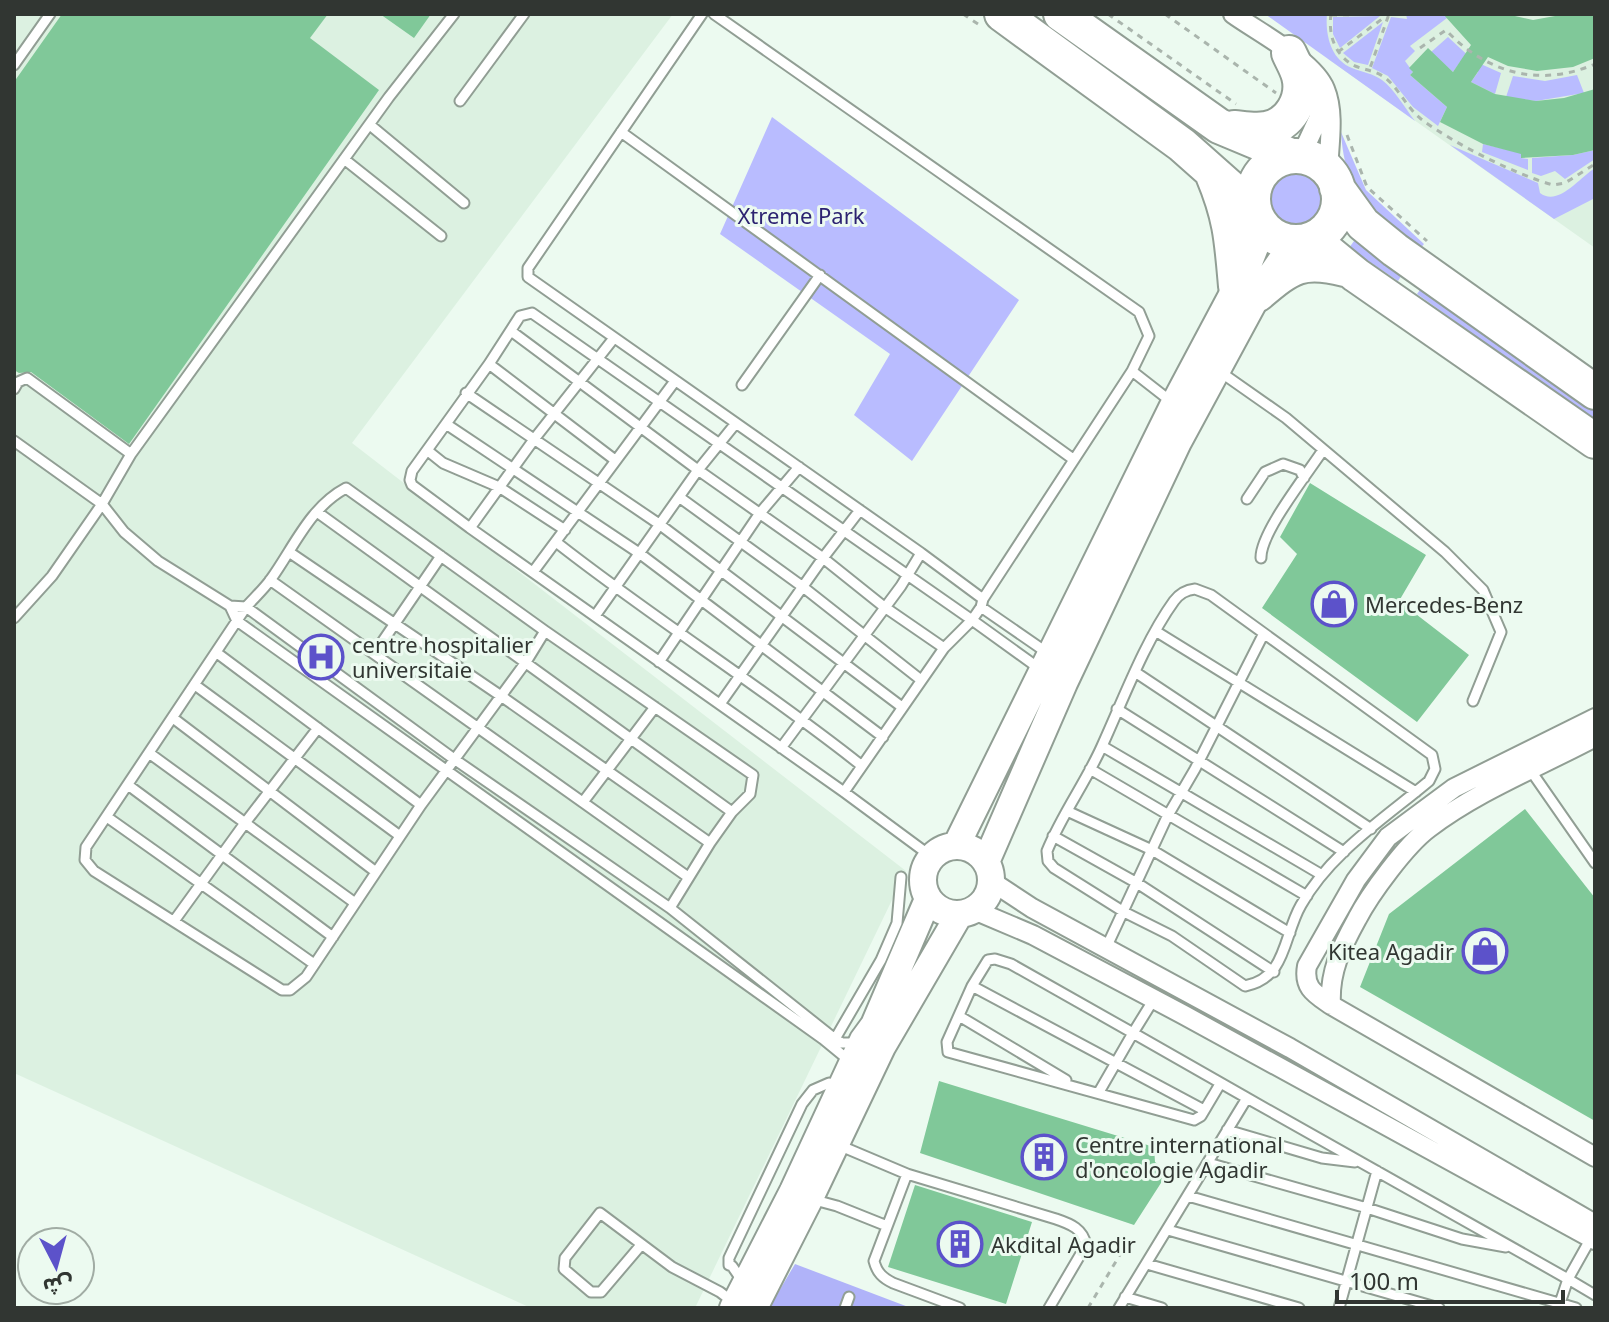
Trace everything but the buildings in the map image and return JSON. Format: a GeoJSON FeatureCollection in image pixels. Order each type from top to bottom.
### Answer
{"type":"FeatureCollection","features":[{"type":"Feature","properties":{"kind":"highway"},"geometry":{"type":"LineString","coordinates":[[1061,14],[1314,168],[1363,224],[1395,250],[1595,392]]}},
{"type":"Feature","properties":{"kind":"highway"},"geometry":{"type":"LineString","coordinates":[[995,22],[1182,145],[1209,168],[1277,238],[1303,240],[1323,232],[1337,212],[1314,168],[1279,159],[1261,174],[1255,184],[1258,217]]}},
{"type":"Feature","properties":{"kind":"highway"},"geometry":{"type":"LineString","coordinates":[[1230,117],[1270,129],[1289,116],[1297,106],[1299,76],[1295,58]]}},
{"type":"Feature","properties":{"kind":"highway"},"geometry":{"type":"LineString","coordinates":[[1209,168],[1226,208],[1247,290],[1308,263],[1350,270]]}},
{"type":"Feature","properties":{"kind":"highway"},"geometry":{"type":"LineString","coordinates":[[1303,240],[1595,441]]}},
{"type":"Feature","properties":{"kind":"street"},"geometry":{"type":"LineString","coordinates":[[1233,14],[1295,58],[1324,86],[1330,123],[1314,168]]}},
{"type":"Feature","properties":{"kind":"street"},"geometry":{"type":"LineString","coordinates":[[1295,58],[1317,97],[1319,109],[1314,168]]}},
{"type":"Feature","properties":{"kind":"street"},"geometry":{"type":"LineString","coordinates":[[956,846],[1219,371],[1247,290],[1258,217]]}},
{"type":"Feature","properties":{"kind":"street"},"geometry":{"type":"LineString","coordinates":[[742,1301],[802,1195],[835,1144],[882,1047],[966,913],[988,896],[989,871],[1053,671],[1174,404],[1247,290],[1303,240]]}},
{"type":"Feature","properties":{"kind":"street"},"geometry":{"type":"LineString","coordinates":[[1595,718],[1454,788],[1388,837],[1356,880],[1307,966],[1304,978],[1310,990],[1331,1005],[1595,1157]]}},
{"type":"Feature","properties":{"kind":"street"},"geometry":{"type":"LineString","coordinates":[[1331,1005],[1330,988],[1338,954],[1369,897],[1425,830],[1472,798],[1595,737]]}},
{"type":"Feature","properties":{"kind":"street"},"geometry":{"type":"LineString","coordinates":[[956,846],[973,850],[1015,898],[1290,1048],[1594,1234],[1033,935],[966,913],[941,911],[928,899],[923,877],[932,857],[956,846]]}},
{"type":"Feature","properties":{"kind":"street"},"geometry":{"type":"LineString","coordinates":[[802,1195],[842,1088],[874,1025],[928,899]]}},
{"type":"Feature","properties":{"kind":"lane"},"geometry":{"type":"LineString","coordinates":[[14,65],[50,14]]}},
{"type":"Feature","properties":{"kind":"lane"},"geometry":{"type":"LineString","coordinates":[[14,618],[52,576],[102,504],[131,454],[389,97],[454,14]]}},
{"type":"Feature","properties":{"kind":"lane"},"geometry":{"type":"LineString","coordinates":[[460,101],[524,14]]}},
{"type":"Feature","properties":{"kind":"lane"},"geometry":{"type":"LineString","coordinates":[[702,14],[528,268],[528,277],[921,553],[982,603],[1053,671]]}},
{"type":"Feature","properties":{"kind":"lane"},"geometry":{"type":"LineString","coordinates":[[714,14],[1139,312],[1149,336],[1132,371],[972,620],[944,648],[844,792]]}},
{"type":"Feature","properties":{"kind":"lane"},"geometry":{"type":"LineString","coordinates":[[370,125],[464,203]]}},
{"type":"Feature","properties":{"kind":"lane"},"geometry":{"type":"LineString","coordinates":[[621,132],[1073,459]]}},
{"type":"Feature","properties":{"kind":"lane"},"geometry":{"type":"LineString","coordinates":[[344,159],[441,236]]}},
{"type":"Feature","properties":{"kind":"lane"},"geometry":{"type":"LineString","coordinates":[[742,385],[820,275]]}},
{"type":"Feature","properties":{"kind":"lane"},"geometry":{"type":"LineString","coordinates":[[932,857],[412,485],[412,471],[520,316],[532,313],[972,620],[1053,671]]}},
{"type":"Feature","properties":{"kind":"lane"},"geometry":{"type":"LineString","coordinates":[[511,331],[944,648]]}},
{"type":"Feature","properties":{"kind":"lane"},"geometry":{"type":"LineString","coordinates":[[470,528],[535,438],[614,338]]}},
{"type":"Feature","properties":{"kind":"lane"},"geometry":{"type":"LineString","coordinates":[[489,364],[615,460]]}},
{"type":"Feature","properties":{"kind":"lane"},"geometry":{"type":"LineString","coordinates":[[1132,371],[1174,404]]}},
{"type":"Feature","properties":{"kind":"lane"},"geometry":{"type":"LineString","coordinates":[[1219,371],[1286,418],[1407,518],[1483,590],[1501,632],[1473,701]]}},
{"type":"Feature","properties":{"kind":"lane"},"geometry":{"type":"LineString","coordinates":[[14,389],[18,382],[27,378],[131,454]]}},
{"type":"Feature","properties":{"kind":"lane"},"geometry":{"type":"LineString","coordinates":[[533,572],[675,381]]}},
{"type":"Feature","properties":{"kind":"lane"},"geometry":{"type":"LineString","coordinates":[[466,393],[659,524],[902,707]]}},
{"type":"Feature","properties":{"kind":"lane"},"geometry":{"type":"LineString","coordinates":[[595,616],[698,470],[736,423]]}},
{"type":"Feature","properties":{"kind":"lane"},"geometry":{"type":"LineString","coordinates":[[446,424],[702,598],[883,737]]}},
{"type":"Feature","properties":{"kind":"lane"},"geometry":{"type":"LineString","coordinates":[[14,441],[102,504],[124,532],[158,561],[230,606],[246,607],[454,759],[670,908],[789,1009],[858,1052]]}},
{"type":"Feature","properties":{"kind":"lane"},"geometry":{"type":"LineString","coordinates":[[1261,558],[1261,549],[1271,529],[1323,450]]}},
{"type":"Feature","properties":{"kind":"lane"},"geometry":{"type":"LineString","coordinates":[[428,451],[443,463],[499,487],[565,530]]}},
{"type":"Feature","properties":{"kind":"lane"},"geometry":{"type":"LineString","coordinates":[[1247,499],[1265,472],[1283,464],[1300,470],[1304,478]]}},
{"type":"Feature","properties":{"kind":"lane"},"geometry":{"type":"LineString","coordinates":[[659,662],[760,513],[799,467]]}},
{"type":"Feature","properties":{"kind":"lane"},"geometry":{"type":"LineString","coordinates":[[545,631],[526,662],[421,805],[306,977],[290,990],[282,990],[94,871],[85,860],[86,847],[246,607],[270,580],[317,512],[331,496],[346,488],[753,775],[750,794],[732,812],[710,843],[670,908]]}},
{"type":"Feature","properties":{"kind":"lane"},"geometry":{"type":"LineString","coordinates":[[679,497],[864,633],[921,680]]}},
{"type":"Feature","properties":{"kind":"lane"},"geometry":{"type":"LineString","coordinates":[[720,704],[860,510]]}},
{"type":"Feature","properties":{"kind":"lane"},"geometry":{"type":"LineString","coordinates":[[317,512],[732,812]]}},
{"type":"Feature","properties":{"kind":"lane"},"geometry":{"type":"LineString","coordinates":[[556,542],[862,766]]}},
{"type":"Feature","properties":{"kind":"lane"},"geometry":{"type":"LineString","coordinates":[[289,552],[710,843]]}},
{"type":"Feature","properties":{"kind":"lane"},"geometry":{"type":"LineString","coordinates":[[781,748],[921,553]]}},
{"type":"Feature","properties":{"kind":"lane"},"geometry":{"type":"LineString","coordinates":[[374,654],[441,556]]}},
{"type":"Feature","properties":{"kind":"lane"},"geometry":{"type":"LineString","coordinates":[[270,580],[688,877]]}},
{"type":"Feature","properties":{"kind":"lane"},"geometry":{"type":"LineString","coordinates":[[1195,589],[1211,595],[1432,755],[1435,769],[1429,781],[1344,852],[1322,875],[1300,906],[1274,972],[1260,983],[1245,986],[1172,936],[1124,912],[1054,868],[1048,861],[1047,851],[1053,836],[1102,746],[1117,709],[1157,632],[1174,601],[1185,590],[1195,589]]}},
{"type":"Feature","properties":{"kind":"lane"},"geometry":{"type":"LineString","coordinates":[[230,606],[237,621],[789,1009],[842,1043],[853,1044],[858,1052]]}},
{"type":"Feature","properties":{"kind":"lane"},"geometry":{"type":"LineString","coordinates":[[1157,632],[1416,792]]}},
{"type":"Feature","properties":{"kind":"lane"},"geometry":{"type":"LineString","coordinates":[[1106,948],[1167,817],[1263,635]]}},
{"type":"Feature","properties":{"kind":"lane"},"geometry":{"type":"LineString","coordinates":[[217,653],[421,805]]}},
{"type":"Feature","properties":{"kind":"lane"},"geometry":{"type":"LineString","coordinates":[[1135,672],[1371,829]]}},
{"type":"Feature","properties":{"kind":"lane"},"geometry":{"type":"LineString","coordinates":[[195,685],[400,836]]}},
{"type":"Feature","properties":{"kind":"lane"},"geometry":{"type":"LineString","coordinates":[[583,802],[655,707]]}},
{"type":"Feature","properties":{"kind":"lane"},"geometry":{"type":"LineString","coordinates":[[1117,709],[1344,852]]}},
{"type":"Feature","properties":{"kind":"lane"},"geometry":{"type":"LineString","coordinates":[[173,718],[376,872]]}},
{"type":"Feature","properties":{"kind":"lane"},"geometry":{"type":"LineString","coordinates":[[174,921],[318,728]]}},
{"type":"Feature","properties":{"kind":"lane"},"geometry":{"type":"LineString","coordinates":[[1102,746],[1322,875]]}},
{"type":"Feature","properties":{"kind":"lane"},"geometry":{"type":"LineString","coordinates":[[149,753],[355,903]]}},
{"type":"Feature","properties":{"kind":"lane"},"geometry":{"type":"LineString","coordinates":[[1090,769],[1167,817],[1307,896]]}},
{"type":"Feature","properties":{"kind":"lane"},"geometry":{"type":"LineString","coordinates":[[1531,771],[1594,861]]}},
{"type":"Feature","properties":{"kind":"lane"},"geometry":{"type":"LineString","coordinates":[[128,785],[333,937]]}},
{"type":"Feature","properties":{"kind":"lane"},"geometry":{"type":"LineString","coordinates":[[1067,811],[1152,850],[1290,933]]}},
{"type":"Feature","properties":{"kind":"lane"},"geometry":{"type":"LineString","coordinates":[[107,817],[314,964]]}},
{"type":"Feature","properties":{"kind":"lane"},"geometry":{"type":"LineString","coordinates":[[1053,836],[1137,883],[1274,972]]}},
{"type":"Feature","properties":{"kind":"lane"},"geometry":{"type":"LineString","coordinates":[[835,1039],[881,960],[897,923],[901,877]]}},
{"type":"Feature","properties":{"kind":"lane"},"geometry":{"type":"LineString","coordinates":[[1220,1084],[1194,1120],[948,1052],[947,1042],[972,986],[988,960],[1004,961],[1595,1295]]}},
{"type":"Feature","properties":{"kind":"lane"},"geometry":{"type":"LineString","coordinates":[[972,986],[1204,1110]]}},
{"type":"Feature","properties":{"kind":"lane"},"geometry":{"type":"LineString","coordinates":[[1099,1092],[1154,999]]}},
{"type":"Feature","properties":{"kind":"lane"},"geometry":{"type":"LineString","coordinates":[[959,1016],[1077,1086]]}},
{"type":"Feature","properties":{"kind":"lane"},"geometry":{"type":"LineString","coordinates":[[742,1301],[729,1258],[802,1104],[813,1090],[829,1083],[842,1088]]}},
{"type":"Feature","properties":{"kind":"lane"},"geometry":{"type":"LineString","coordinates":[[1119,1308],[1247,1098]]}},
{"type":"Feature","properties":{"kind":"lane"},"geometry":{"type":"LineString","coordinates":[[1227,1130],[1322,1158],[1363,1163]]}},
{"type":"Feature","properties":{"kind":"lane"},"geometry":{"type":"LineString","coordinates":[[835,1144],[907,1174],[1056,1219],[1079,1230],[1085,1237],[1086,1245],[1049,1308]]}},
{"type":"Feature","properties":{"kind":"lane"},"geometry":{"type":"LineString","coordinates":[[1208,1163],[1367,1208],[1462,1239],[1517,1250]]}},
{"type":"Feature","properties":{"kind":"lane"},"geometry":{"type":"LineString","coordinates":[[1339,1308],[1377,1171]]}},
{"type":"Feature","properties":{"kind":"lane"},"geometry":{"type":"LineString","coordinates":[[907,1174],[874,1261],[879,1273],[893,1283],[960,1308]]}},
{"type":"Feature","properties":{"kind":"lane"},"geometry":{"type":"LineString","coordinates":[[802,1195],[887,1226]]}},
{"type":"Feature","properties":{"kind":"lane"},"geometry":{"type":"LineString","coordinates":[[1188,1196],[1559,1306],[1576,1308]]}},
{"type":"Feature","properties":{"kind":"lane"},"geometry":{"type":"LineString","coordinates":[[641,1245],[601,1292],[591,1292],[564,1269],[565,1258],[600,1213],[672,1267],[742,1301]]}},
{"type":"Feature","properties":{"kind":"lane"},"geometry":{"type":"LineString","coordinates":[[1168,1230],[1439,1308]]}},
{"type":"Feature","properties":{"kind":"lane"},"geometry":{"type":"LineString","coordinates":[[1559,1306],[1568,1279],[1594,1234]]}},
{"type":"Feature","properties":{"kind":"lane"},"geometry":{"type":"LineString","coordinates":[[1147,1264],[1299,1308]]}},
{"type":"Feature","properties":{"kind":"lane"},"geometry":{"type":"LineString","coordinates":[[845,1308],[849,1297]]}},
{"type":"Feature","properties":{"kind":"lane"},"geometry":{"type":"LineString","coordinates":[[1125,1297],[1162,1308]]}},
{"type":"Feature","properties":{"kind":"path"},"geometry":{"type":"LineString","coordinates":[[963,14],[995,22]]}},
{"type":"Feature","properties":{"kind":"path"},"geometry":{"type":"LineString","coordinates":[[1108,14],[1230,117]]}},
{"type":"Feature","properties":{"kind":"path"},"geometry":{"type":"LineString","coordinates":[[1165,14],[1297,106]]}},
{"type":"Feature","properties":{"kind":"path"},"geometry":{"type":"LineString","coordinates":[[1389,14],[1331,14],[1330,29],[1338,52],[1354,65],[1386,79],[1421,119],[1474,152],[1548,183],[1565,183],[1595,164]]}},
{"type":"Feature","properties":{"kind":"path"},"geometry":{"type":"LineString","coordinates":[[1338,52],[1389,14]]}},
{"type":"Feature","properties":{"kind":"path"},"geometry":{"type":"LineString","coordinates":[[1369,71],[1389,14]]}},
{"type":"Feature","properties":{"kind":"path"},"geometry":{"type":"LineString","coordinates":[[1420,48],[1446,30],[1476,57],[1512,73],[1555,76],[1577,72],[1595,64]]}},
{"type":"Feature","properties":{"kind":"path"},"geometry":{"type":"LineString","coordinates":[[1330,123],[1346,130],[1367,187],[1428,242]]}},
{"type":"Feature","properties":{"kind":"path"},"geometry":{"type":"LineString","coordinates":[[1088,1308],[1127,1243]]}},
{"type":"Feature","properties":{"kind":"shaded area","name":"centre hospitalier universitaie"},"geometry":{"type":"Polygon","coordinates":[[[14,14],[673,14],[352,443],[906,871],[695,1308],[531,1308],[14,1073],[14,14]]]}},
{"type":"Feature","properties":{"kind":"shaded area"},"geometry":{"type":"Polygon","coordinates":[[[1319,14],[1595,14],[1595,248],[1328,59],[1319,14]]]}},
{"type":"Feature","properties":{"kind":"shaded area"},"geometry":{"type":"Polygon","coordinates":[[[795,1264],[911,1308],[769,1308],[795,1264]]]}},
{"type":"Feature","properties":{"kind":"green space"},"geometry":{"type":"Polygon","coordinates":[[[1265,14],[1327,14],[1328,38],[1334,53],[1352,68],[1382,80],[1415,121],[1265,14]]]}},
{"type":"Feature","properties":{"kind":"green space"},"geometry":{"type":"Polygon","coordinates":[[[1406,14],[1444,14],[1447,18],[1410,46],[1415,51],[1405,61],[1413,72],[1410,75],[1447,107],[1438,126],[1413,107],[1388,76],[1372,68],[1391,17],[1407,19],[1406,14]]]}},
{"type":"Feature","properties":{"kind":"green space"},"geometry":{"type":"Polygon","coordinates":[[[1380,16],[1340,48],[1333,34],[1333,17],[1380,16]]]}},
{"type":"Feature","properties":{"kind":"green space"},"geometry":{"type":"Polygon","coordinates":[[[1383,22],[1368,65],[1354,62],[1343,53],[1383,22]]]}},
{"type":"Feature","properties":{"kind":"green space"},"geometry":{"type":"Polygon","coordinates":[[[1448,37],[1474,61],[1501,73],[1495,94],[1471,82],[1478,72],[1460,62],[1453,72],[1431,52],[1448,37]]]}},
{"type":"Feature","properties":{"kind":"green space"},"geometry":{"type":"Polygon","coordinates":[[[1577,75],[1584,93],[1536,101],[1506,97],[1513,76],[1545,81],[1577,75]]]}},
{"type":"Feature","properties":{"kind":"green space","name":"Xtreme Park"},"geometry":{"type":"Polygon","coordinates":[[[772,117],[1019,300],[912,461],[854,415],[890,354],[720,234],[772,117]]]}},
{"type":"Feature","properties":{"kind":"green space"},"geometry":{"type":"Polygon","coordinates":[[[1341,132],[1366,190],[1424,244],[1419,250],[1375,212],[1355,188],[1348,173],[1341,132]]]}},
{"type":"Feature","properties":{"kind":"green space"},"geometry":{"type":"Polygon","coordinates":[[[1483,144],[1521,153],[1521,158],[1528,159],[1528,170],[1482,152],[1483,144]]]}},
{"type":"Feature","properties":{"kind":"green space"},"geometry":{"type":"Polygon","coordinates":[[[1450,145],[1538,183],[1540,193],[1547,196],[1568,190],[1595,168],[1595,198],[1554,219],[1450,145]]]}},
{"type":"Feature","properties":{"kind":"green space"},"geometry":{"type":"Polygon","coordinates":[[[1595,150],[1595,159],[1565,179],[1555,171],[1541,176],[1532,173],[1532,158],[1595,150]]]}},
{"type":"Feature","properties":{"kind":"green space"},"geometry":{"type":"Polygon","coordinates":[[[1296,170],[1307,172],[1316,179],[1323,188],[1323,210],[1316,219],[1307,226],[1296,228],[1285,226],[1276,219],[1269,210],[1267,199],[1269,188],[1276,179],[1285,172],[1296,170]]]}},
{"type":"Feature","properties":{"kind":"green space"},"geometry":{"type":"Polygon","coordinates":[[[1359,234],[1405,270],[1398,281],[1349,248],[1359,234]]]}},
{"type":"Feature","properties":{"kind":"green space"},"geometry":{"type":"Polygon","coordinates":[[[1425,283],[1595,405],[1595,421],[1417,294],[1425,283]]]}},
{"type":"Feature","properties":{"kind":"place","name":"Mercedes-Benz"},"geometry":{"type":"Point","coordinates":[1334,604]}},
{"type":"Feature","properties":{"kind":"place","name":"centre hospitalier universitaie"},"geometry":{"type":"Point","coordinates":[321,657]}},
{"type":"Feature","properties":{"kind":"place","name":"Kitea Agadir"},"geometry":{"type":"Point","coordinates":[1485,951]}},
{"type":"Feature","properties":{"kind":"place","name":"Centre international d'oncologie Agadir"},"geometry":{"type":"Point","coordinates":[1044,1157]}},
{"type":"Feature","properties":{"kind":"place","name":"Akdital Agadir"},"geometry":{"type":"Point","coordinates":[960,1244]}}]}
